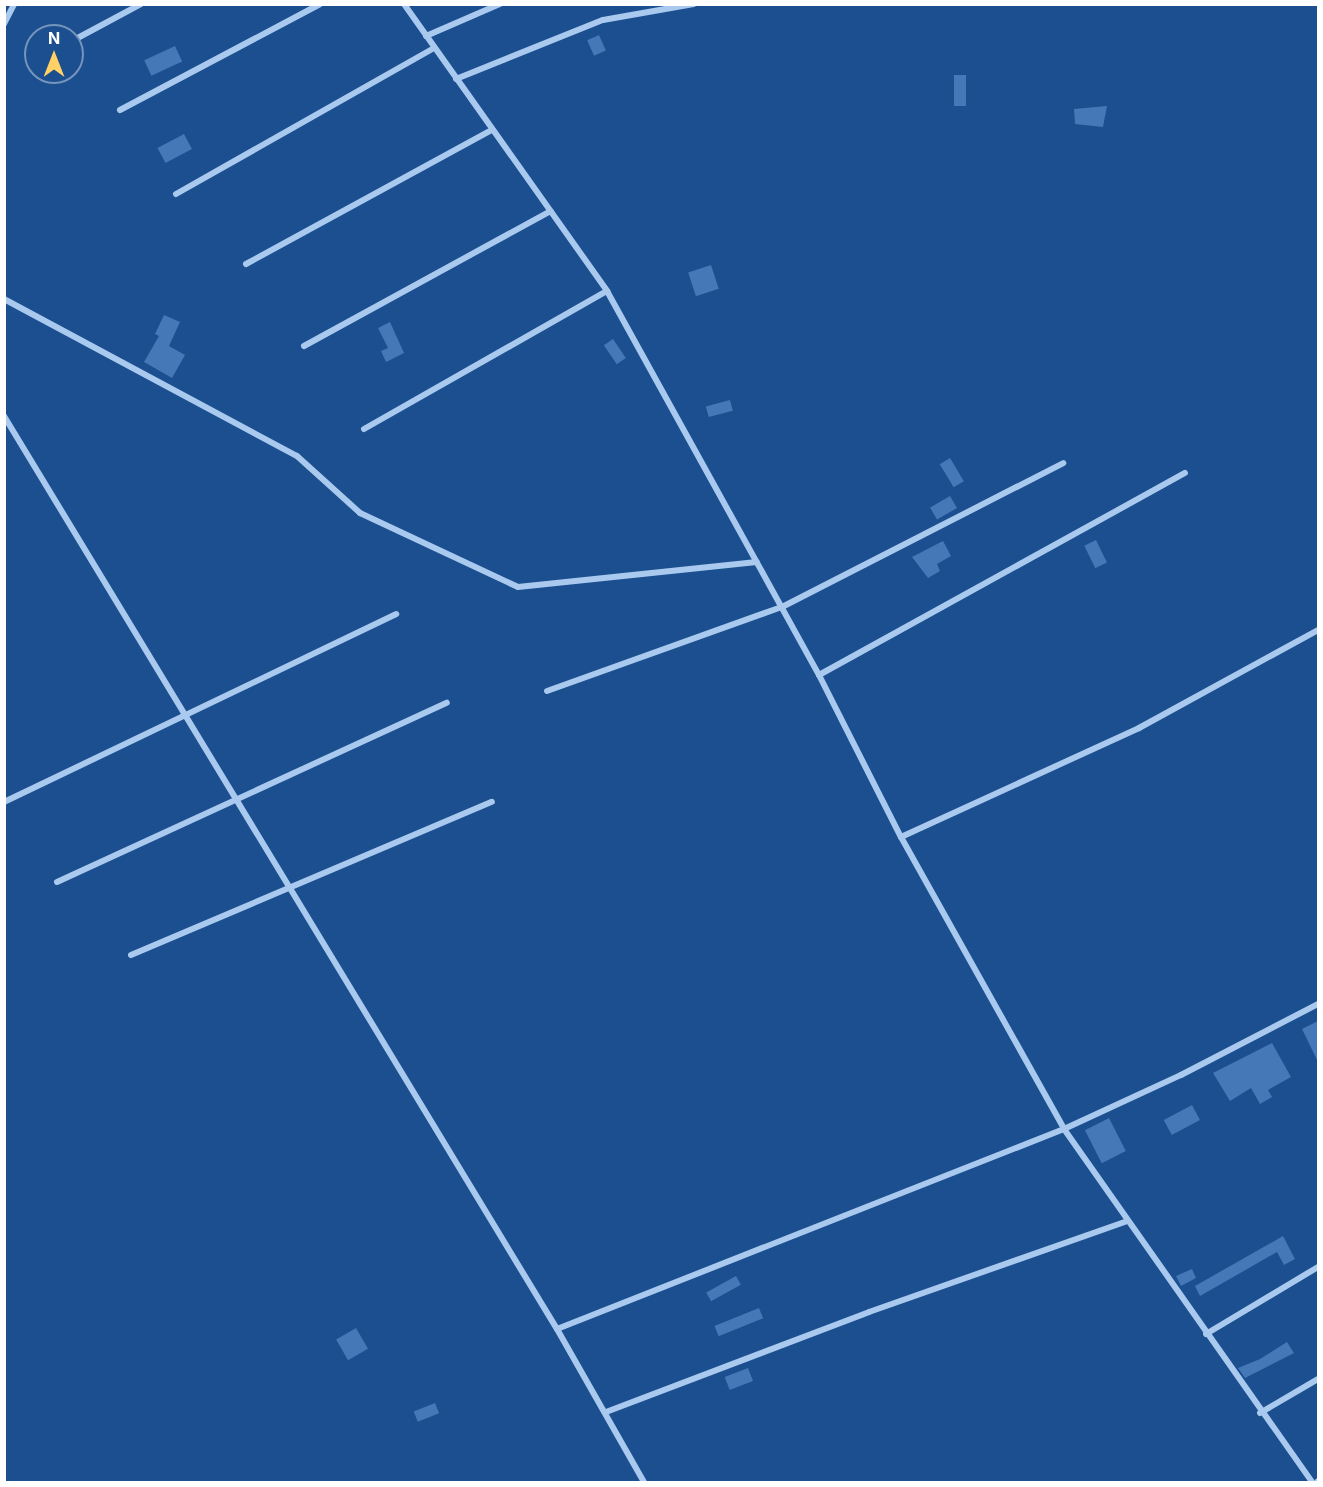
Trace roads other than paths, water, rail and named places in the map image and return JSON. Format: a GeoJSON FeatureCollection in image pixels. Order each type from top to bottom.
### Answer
{"type":"FeatureCollection","features":[{"type":"Feature","properties":{"kind":"street"},"geometry":{"type":"LineString","coordinates":[[4,24],[14,4]]}},
{"type":"Feature","properties":{"kind":"street"},"geometry":{"type":"LineString","coordinates":[[84,35],[141,4]]}},
{"type":"Feature","properties":{"kind":"street"},"geometry":{"type":"LineString","coordinates":[[120,110],[320,4]]}},
{"type":"Feature","properties":{"kind":"street"},"geometry":{"type":"LineString","coordinates":[[404,4],[607,291],[819,675],[901,837],[1064,1129],[1260,1413],[1312,1482]]}},
{"type":"Feature","properties":{"kind":"street"},"geometry":{"type":"LineString","coordinates":[[426,36],[500,4]]}},
{"type":"Feature","properties":{"kind":"street"},"geometry":{"type":"LineString","coordinates":[[456,79],[603,20],[694,4]]}},
{"type":"Feature","properties":{"kind":"street"},"geometry":{"type":"LineString","coordinates":[[176,194],[434,48]]}},
{"type":"Feature","properties":{"kind":"street"},"geometry":{"type":"LineString","coordinates":[[246,264],[492,130]]}},
{"type":"Feature","properties":{"kind":"street"},"geometry":{"type":"LineString","coordinates":[[304,346],[550,211]]}},
{"type":"Feature","properties":{"kind":"street"},"geometry":{"type":"LineString","coordinates":[[364,429],[607,291]]}},
{"type":"Feature","properties":{"kind":"street"},"geometry":{"type":"LineString","coordinates":[[4,299],[297,456],[360,513],[518,587],[758,562]]}},
{"type":"Feature","properties":{"kind":"street"},"geometry":{"type":"LineString","coordinates":[[4,416],[606,1412],[644,1482]]}},
{"type":"Feature","properties":{"kind":"street"},"geometry":{"type":"LineString","coordinates":[[547,691],[782,607],[1062,463]]}},
{"type":"Feature","properties":{"kind":"street"},"geometry":{"type":"LineString","coordinates":[[819,675],[1185,473]]}},
{"type":"Feature","properties":{"kind":"street"},"geometry":{"type":"LineString","coordinates":[[4,802],[185,713],[396,614]]}},
{"type":"Feature","properties":{"kind":"street"},"geometry":{"type":"LineString","coordinates":[[901,837],[1139,728],[1318,630]]}},
{"type":"Feature","properties":{"kind":"street"},"geometry":{"type":"LineString","coordinates":[[57,882],[447,703]]}},
{"type":"Feature","properties":{"kind":"street"},"geometry":{"type":"LineString","coordinates":[[131,955],[289,886],[492,802]]}},
{"type":"Feature","properties":{"kind":"street"},"geometry":{"type":"LineString","coordinates":[[556,1329],[1064,1129],[1181,1075],[1318,1005]]}},
{"type":"Feature","properties":{"kind":"street"},"geometry":{"type":"LineString","coordinates":[[606,1412],[869,1312],[1127,1221]]}},
{"type":"Feature","properties":{"kind":"street"},"geometry":{"type":"LineString","coordinates":[[1206,1334],[1318,1267]]}},
{"type":"Feature","properties":{"kind":"street"},"geometry":{"type":"LineString","coordinates":[[1260,1413],[1318,1379]]}}]}
